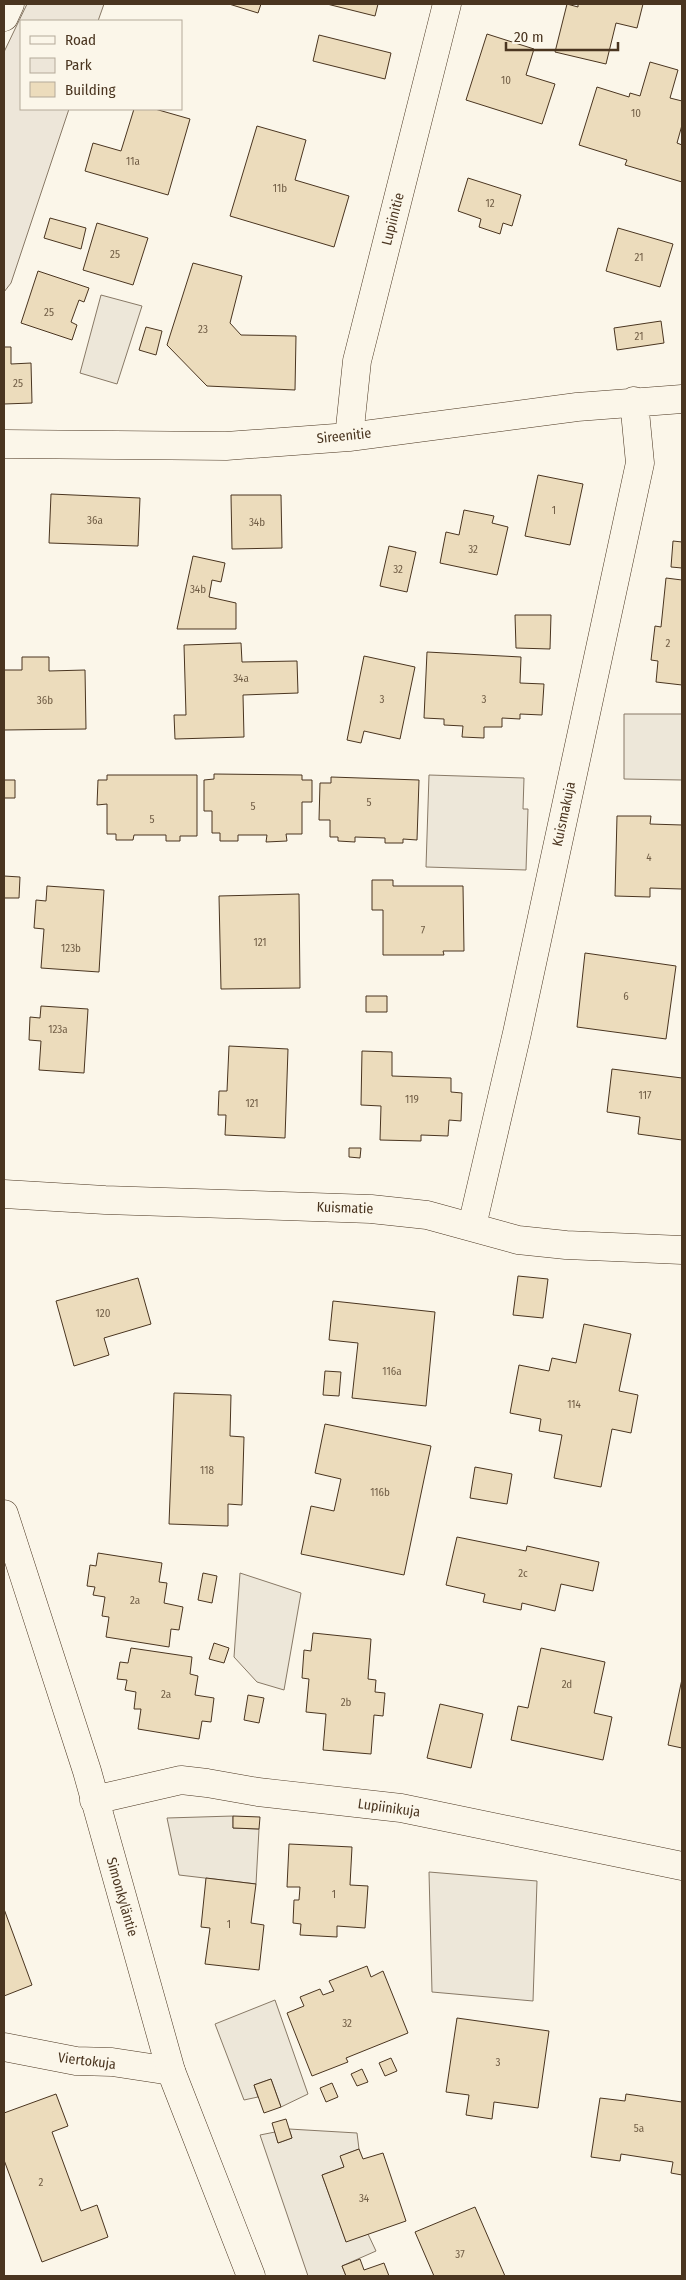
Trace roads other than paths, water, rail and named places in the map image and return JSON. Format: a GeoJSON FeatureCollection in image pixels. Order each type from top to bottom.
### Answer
{"type":"FeatureCollection","features":[{"type":"Feature","properties":{"kind":"street"},"geometry":{"type":"LineString","coordinates":[[4,17],[10,4]]}},
{"type":"Feature","properties":{"kind":"street","name":"Lupiinitie"},"geometry":{"type":"LineString","coordinates":[[349,437],[357,361],[446,4]]}},
{"type":"Feature","properties":{"kind":"street","name":"Sireenitie"},"geometry":{"type":"LineString","coordinates":[[4,444],[226,446],[349,437],[576,407],[634,401],[682,399]]}},
{"type":"Feature","properties":{"kind":"street","name":"Kuismakuja"},"geometry":{"type":"LineString","coordinates":[[472,1226],[519,1024],[640,463],[634,401]]}},
{"type":"Feature","properties":{"kind":"street","name":"Kuismatie"},"geometry":{"type":"LineString","coordinates":[[4,1194],[105,1200],[371,1209],[427,1215],[518,1240],[556,1244],[682,1250]]}},
{"type":"Feature","properties":{"kind":"street","name":"Simonkyläntie"},"geometry":{"type":"LineString","coordinates":[[4,1514],[87,1771],[171,2071],[251,2276]]}},
{"type":"Feature","properties":{"kind":"street","name":"Lupiinikuja"},"geometry":{"type":"LineString","coordinates":[[94,1800],[181,1780],[207,1782],[258,1792],[401,1808],[682,1866]]}},
{"type":"Feature","properties":{"kind":"street","name":"Viertokuja"},"geometry":{"type":"LineString","coordinates":[[4,2047],[76,2061],[112,2062],[171,2071]]}}]}
